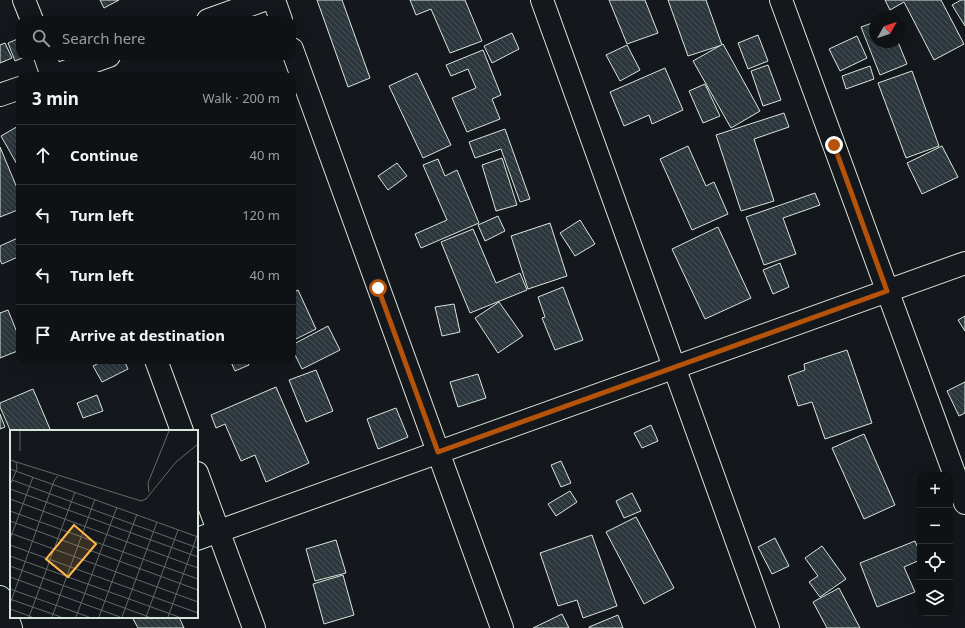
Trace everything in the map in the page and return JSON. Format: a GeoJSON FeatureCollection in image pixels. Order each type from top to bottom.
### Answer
{"type":"FeatureCollection","features":[{"type":"Feature","properties":{"kind":"street"},"geometry":{"type":"LineString","coordinates":[[24,0],[30,16]]}},
{"type":"Feature","properties":{"kind":"street"},"geometry":{"type":"LineString","coordinates":[[219,16],[264,0]]}},
{"type":"Feature","properties":{"kind":"street"},"geometry":{"type":"LineString","coordinates":[[274,0],[280,16]]}},
{"type":"Feature","properties":{"kind":"street"},"geometry":{"type":"LineString","coordinates":[[542,0],[768,628]]}},
{"type":"Feature","properties":{"kind":"street"},"geometry":{"type":"LineString","coordinates":[[781,0],[965,503]]}},
{"type":"Feature","properties":{"kind":"street"},"geometry":{"type":"LineString","coordinates":[[47,60],[51,72]]}},
{"type":"Feature","properties":{"kind":"street"},"geometry":{"type":"LineString","coordinates":[[64,72],[98,60]]}},
{"type":"Feature","properties":{"kind":"street"},"geometry":{"type":"LineString","coordinates":[[296,60],[502,628]]}},
{"type":"Feature","properties":{"kind":"street"},"geometry":{"type":"LineString","coordinates":[[0,95],[16,89]]}},
{"type":"Feature","properties":{"kind":"street"},"geometry":{"type":"LineString","coordinates":[[198,539],[965,263]]}},
{"type":"Feature","properties":{"kind":"street"},"geometry":{"type":"LineString","coordinates":[[157,364],[182,430]]}},
{"type":"Feature","properties":{"kind":"street"},"geometry":{"type":"LineString","coordinates":[[198,476],[254,628]]}},
{"type":"Feature","properties":{"kind":"building"},"geometry":{"type":"Polygon","coordinates":[[[100,0],[119,0],[104,8],[100,0]]]}},
{"type":"Feature","properties":{"kind":"building"},"geometry":{"type":"Polygon","coordinates":[[[317,0],[342,0],[370,78],[348,87],[317,0]]]}},
{"type":"Feature","properties":{"kind":"building"},"geometry":{"type":"Polygon","coordinates":[[[410,0],[465,0],[482,41],[450,53],[431,9],[416,15],[410,0]]]}},
{"type":"Feature","properties":{"kind":"building"},"geometry":{"type":"Polygon","coordinates":[[[609,0],[645,0],[658,33],[627,44],[609,0]]]}},
{"type":"Feature","properties":{"kind":"building"},"geometry":{"type":"Polygon","coordinates":[[[668,0],[706,0],[722,45],[688,56],[668,0]]]}},
{"type":"Feature","properties":{"kind":"building"},"geometry":{"type":"Polygon","coordinates":[[[885,0],[941,0],[964,44],[934,60],[904,2],[890,10],[885,0]]]}},
{"type":"Feature","properties":{"kind":"building"},"geometry":{"type":"Polygon","coordinates":[[[961,0],[965,0],[965,26],[952,5],[961,0]]]}},
{"type":"Feature","properties":{"kind":"building"},"geometry":{"type":"Polygon","coordinates":[[[869,24],[869,47],[861,27],[869,24]]]}},
{"type":"Feature","properties":{"kind":"building"},"geometry":{"type":"Polygon","coordinates":[[[512,33],[519,49],[492,63],[484,46],[512,33]]]}},
{"type":"Feature","properties":{"kind":"building"},"geometry":{"type":"Polygon","coordinates":[[[758,35],[768,61],[748,69],[738,43],[758,35]]]}},
{"type":"Feature","properties":{"kind":"building"},"geometry":{"type":"Polygon","coordinates":[[[857,36],[867,58],[840,71],[829,49],[857,36]]]}},
{"type":"Feature","properties":{"kind":"building"},"geometry":{"type":"Polygon","coordinates":[[[16,40],[16,60],[17,60],[15,61],[8,43],[16,40]]]}},
{"type":"Feature","properties":{"kind":"building"},"geometry":{"type":"Polygon","coordinates":[[[5,43],[12,58],[0,63],[0,45],[5,43]]]}},
{"type":"Feature","properties":{"kind":"building"},"geometry":{"type":"Polygon","coordinates":[[[723,44],[760,111],[731,128],[693,61],[723,44]]]}},
{"type":"Feature","properties":{"kind":"building"},"geometry":{"type":"Polygon","coordinates":[[[627,45],[640,70],[620,81],[606,55],[627,45]]]}},
{"type":"Feature","properties":{"kind":"building"},"geometry":{"type":"Polygon","coordinates":[[[869,48],[900,48],[907,64],[880,75],[869,48]]]}},
{"type":"Feature","properties":{"kind":"building"},"geometry":{"type":"Polygon","coordinates":[[[483,50],[501,95],[492,99],[500,119],[467,132],[452,98],[476,88],[468,69],[451,76],[446,65],[483,50]]]}},
{"type":"Feature","properties":{"kind":"building"},"geometry":{"type":"Polygon","coordinates":[[[768,65],[781,100],[763,106],[751,71],[768,65]]]}},
{"type":"Feature","properties":{"kind":"building"},"geometry":{"type":"Polygon","coordinates":[[[870,66],[874,79],[846,89],[842,76],[870,66]]]}},
{"type":"Feature","properties":{"kind":"building"},"geometry":{"type":"Polygon","coordinates":[[[665,68],[683,110],[652,124],[649,115],[624,126],[610,92],[665,68]]]}},
{"type":"Feature","properties":{"kind":"building"},"geometry":{"type":"Polygon","coordinates":[[[912,71],[939,146],[906,158],[878,83],[912,71]]]}},
{"type":"Feature","properties":{"kind":"building"},"geometry":{"type":"Polygon","coordinates":[[[417,73],[451,145],[423,158],[389,86],[417,73]]]}},
{"type":"Feature","properties":{"kind":"building"},"geometry":{"type":"Polygon","coordinates":[[[705,84],[720,116],[703,123],[689,91],[705,84]]]}},
{"type":"Feature","properties":{"kind":"building"},"geometry":{"type":"Polygon","coordinates":[[[784,113],[789,127],[754,139],[774,201],[741,211],[716,135],[784,113]]]}},
{"type":"Feature","properties":{"kind":"building"},"geometry":{"type":"Polygon","coordinates":[[[16,127],[16,162],[1,136],[16,127]]]}},
{"type":"Feature","properties":{"kind":"building"},"geometry":{"type":"Polygon","coordinates":[[[505,129],[530,199],[520,202],[501,149],[475,158],[469,142],[505,129]]]}},
{"type":"Feature","properties":{"kind":"building"},"geometry":{"type":"Polygon","coordinates":[[[688,146],[706,186],[714,182],[728,214],[692,230],[660,159],[688,146]]]}},
{"type":"Feature","properties":{"kind":"building"},"geometry":{"type":"Polygon","coordinates":[[[942,146],[958,177],[922,194],[907,163],[942,146]]]}},
{"type":"Feature","properties":{"kind":"building"},"geometry":{"type":"Polygon","coordinates":[[[0,147],[16,185],[16,211],[0,217],[0,147]]]}},
{"type":"Feature","properties":{"kind":"building"},"geometry":{"type":"Polygon","coordinates":[[[502,158],[517,205],[496,211],[482,165],[502,158]]]}},
{"type":"Feature","properties":{"kind":"building"},"geometry":{"type":"Polygon","coordinates":[[[438,159],[445,176],[457,170],[479,223],[421,248],[415,234],[447,220],[423,165],[438,159]]]}},
{"type":"Feature","properties":{"kind":"building"},"geometry":{"type":"Polygon","coordinates":[[[397,163],[407,176],[388,190],[378,176],[397,163]]]}},
{"type":"Feature","properties":{"kind":"building"},"geometry":{"type":"Polygon","coordinates":[[[815,193],[820,205],[783,218],[796,254],[764,265],[746,217],[815,193]]]}},
{"type":"Feature","properties":{"kind":"building"},"geometry":{"type":"Polygon","coordinates":[[[498,216],[505,231],[485,241],[478,225],[498,216]]]}},
{"type":"Feature","properties":{"kind":"building"},"geometry":{"type":"Polygon","coordinates":[[[580,220],[595,244],[575,256],[560,233],[580,220]]]}},
{"type":"Feature","properties":{"kind":"building"},"geometry":{"type":"Polygon","coordinates":[[[550,223],[567,276],[528,289],[511,236],[550,223]]]}},
{"type":"Feature","properties":{"kind":"building"},"geometry":{"type":"Polygon","coordinates":[[[718,227],[751,298],[705,319],[672,249],[718,227]]]}},
{"type":"Feature","properties":{"kind":"building"},"geometry":{"type":"Polygon","coordinates":[[[473,229],[496,283],[520,273],[527,290],[470,313],[441,242],[473,229]]]}},
{"type":"Feature","properties":{"kind":"building"},"geometry":{"type":"Polygon","coordinates":[[[16,239],[16,258],[2,264],[0,260],[0,246],[16,239]]]}},
{"type":"Feature","properties":{"kind":"building"},"geometry":{"type":"Polygon","coordinates":[[[780,263],[789,287],[773,294],[763,270],[780,263]]]}},
{"type":"Feature","properties":{"kind":"building"},"geometry":{"type":"Polygon","coordinates":[[[563,287],[583,340],[555,350],[542,318],[545,317],[538,297],[563,287]]]}},
{"type":"Feature","properties":{"kind":"building"},"geometry":{"type":"Polygon","coordinates":[[[298,290],[316,329],[296,339],[296,291],[298,290]]]}},
{"type":"Feature","properties":{"kind":"building"},"geometry":{"type":"Polygon","coordinates":[[[499,302],[523,336],[498,353],[475,318],[499,302]]]}},
{"type":"Feature","properties":{"kind":"building"},"geometry":{"type":"Polygon","coordinates":[[[454,304],[460,332],[442,336],[435,307],[454,304]]]}},
{"type":"Feature","properties":{"kind":"building"},"geometry":{"type":"Polygon","coordinates":[[[8,310],[16,330],[16,352],[0,358],[0,313],[8,310]]]}},
{"type":"Feature","properties":{"kind":"building"},"geometry":{"type":"Polygon","coordinates":[[[965,316],[965,331],[958,320],[965,316]]]}},
{"type":"Feature","properties":{"kind":"building"},"geometry":{"type":"Polygon","coordinates":[[[328,326],[340,350],[302,369],[296,357],[296,343],[328,326]]]}},
{"type":"Feature","properties":{"kind":"building"},"geometry":{"type":"Polygon","coordinates":[[[847,350],[872,423],[825,439],[812,402],[798,406],[788,376],[805,370],[804,364],[847,350]]]}},
{"type":"Feature","properties":{"kind":"building"},"geometry":{"type":"Polygon","coordinates":[[[97,364],[126,364],[128,369],[102,382],[93,366],[97,364]]]}},
{"type":"Feature","properties":{"kind":"building"},"geometry":{"type":"Polygon","coordinates":[[[232,364],[249,364],[249,365],[235,371],[232,364]]]}},
{"type":"Feature","properties":{"kind":"building"},"geometry":{"type":"Polygon","coordinates":[[[316,370],[333,411],[306,422],[289,380],[316,370]]]}},
{"type":"Feature","properties":{"kind":"building"},"geometry":{"type":"Polygon","coordinates":[[[478,374],[486,398],[458,407],[450,382],[478,374]]]}},
{"type":"Feature","properties":{"kind":"building"},"geometry":{"type":"Polygon","coordinates":[[[965,382],[965,413],[959,416],[947,391],[965,382]]]}},
{"type":"Feature","properties":{"kind":"building"},"geometry":{"type":"Polygon","coordinates":[[[276,387],[309,463],[266,482],[255,455],[241,461],[225,424],[216,428],[211,415],[276,387]]]}},
{"type":"Feature","properties":{"kind":"building"},"geometry":{"type":"Polygon","coordinates":[[[33,389],[50,429],[10,430],[0,407],[0,403],[33,389]]]}},
{"type":"Feature","properties":{"kind":"building"},"geometry":{"type":"Polygon","coordinates":[[[97,395],[103,411],[83,418],[77,403],[97,395]]]}},
{"type":"Feature","properties":{"kind":"building"},"geometry":{"type":"Polygon","coordinates":[[[396,408],[408,437],[378,449],[367,419],[396,408]]]}},
{"type":"Feature","properties":{"kind":"building"},"geometry":{"type":"Polygon","coordinates":[[[0,414],[5,427],[0,429],[0,414]]]}},
{"type":"Feature","properties":{"kind":"building"},"geometry":{"type":"Polygon","coordinates":[[[651,425],[658,441],[642,448],[634,433],[651,425]]]}},
{"type":"Feature","properties":{"kind":"building"},"geometry":{"type":"Polygon","coordinates":[[[864,434],[895,505],[864,519],[832,448],[864,434]]]}},
{"type":"Feature","properties":{"kind":"building"},"geometry":{"type":"Polygon","coordinates":[[[561,461],[571,483],[561,487],[551,465],[561,461]]]}},
{"type":"Feature","properties":{"kind":"building"},"geometry":{"type":"Polygon","coordinates":[[[570,491],[577,502],[556,516],[548,504],[570,491]]]}},
{"type":"Feature","properties":{"kind":"building"},"geometry":{"type":"Polygon","coordinates":[[[632,493],[641,511],[624,518],[616,501],[632,493]]]}},
{"type":"Feature","properties":{"kind":"building"},"geometry":{"type":"Polygon","coordinates":[[[636,517],[674,588],[644,604],[606,532],[636,517]]]}},
{"type":"Feature","properties":{"kind":"building"},"geometry":{"type":"Polygon","coordinates":[[[592,535],[617,606],[583,618],[577,600],[558,606],[540,553],[592,535]]]}},
{"type":"Feature","properties":{"kind":"building"},"geometry":{"type":"Polygon","coordinates":[[[775,538],[789,566],[772,574],[758,547],[775,538]]]}},
{"type":"Feature","properties":{"kind":"building"},"geometry":{"type":"Polygon","coordinates":[[[336,540],[346,573],[315,581],[306,549],[336,540]]]}},
{"type":"Feature","properties":{"kind":"building"},"geometry":{"type":"Polygon","coordinates":[[[915,541],[917,546],[917,561],[904,567],[915,592],[877,607],[860,563],[915,541]]]}},
{"type":"Feature","properties":{"kind":"building"},"geometry":{"type":"Polygon","coordinates":[[[822,546],[846,579],[820,597],[809,582],[818,576],[805,558],[822,546]]]}},
{"type":"Feature","properties":{"kind":"building"},"geometry":{"type":"Polygon","coordinates":[[[343,575],[354,615],[324,624],[313,584],[343,575]]]}},
{"type":"Feature","properties":{"kind":"building"},"geometry":{"type":"Polygon","coordinates":[[[839,588],[860,628],[827,628],[813,602],[839,588]]]}},
{"type":"Feature","properties":{"kind":"building"},"geometry":{"type":"Polygon","coordinates":[[[562,614],[569,628],[533,628],[562,614]]]}},
{"type":"Feature","properties":{"kind":"building"},"geometry":{"type":"Polygon","coordinates":[[[618,615],[623,628],[589,628],[589,627],[618,615]]]}},
{"type":"Feature","properties":{"kind":"building"},"geometry":{"type":"Polygon","coordinates":[[[133,618],[179,618],[184,628],[138,628],[133,618]]]}},
{"type":"Feature","properties":{"kind":"route"},"geometry":{"type":"LineString","coordinates":[[378,288],[438,452],[887,291],[834,145]]}}]}
